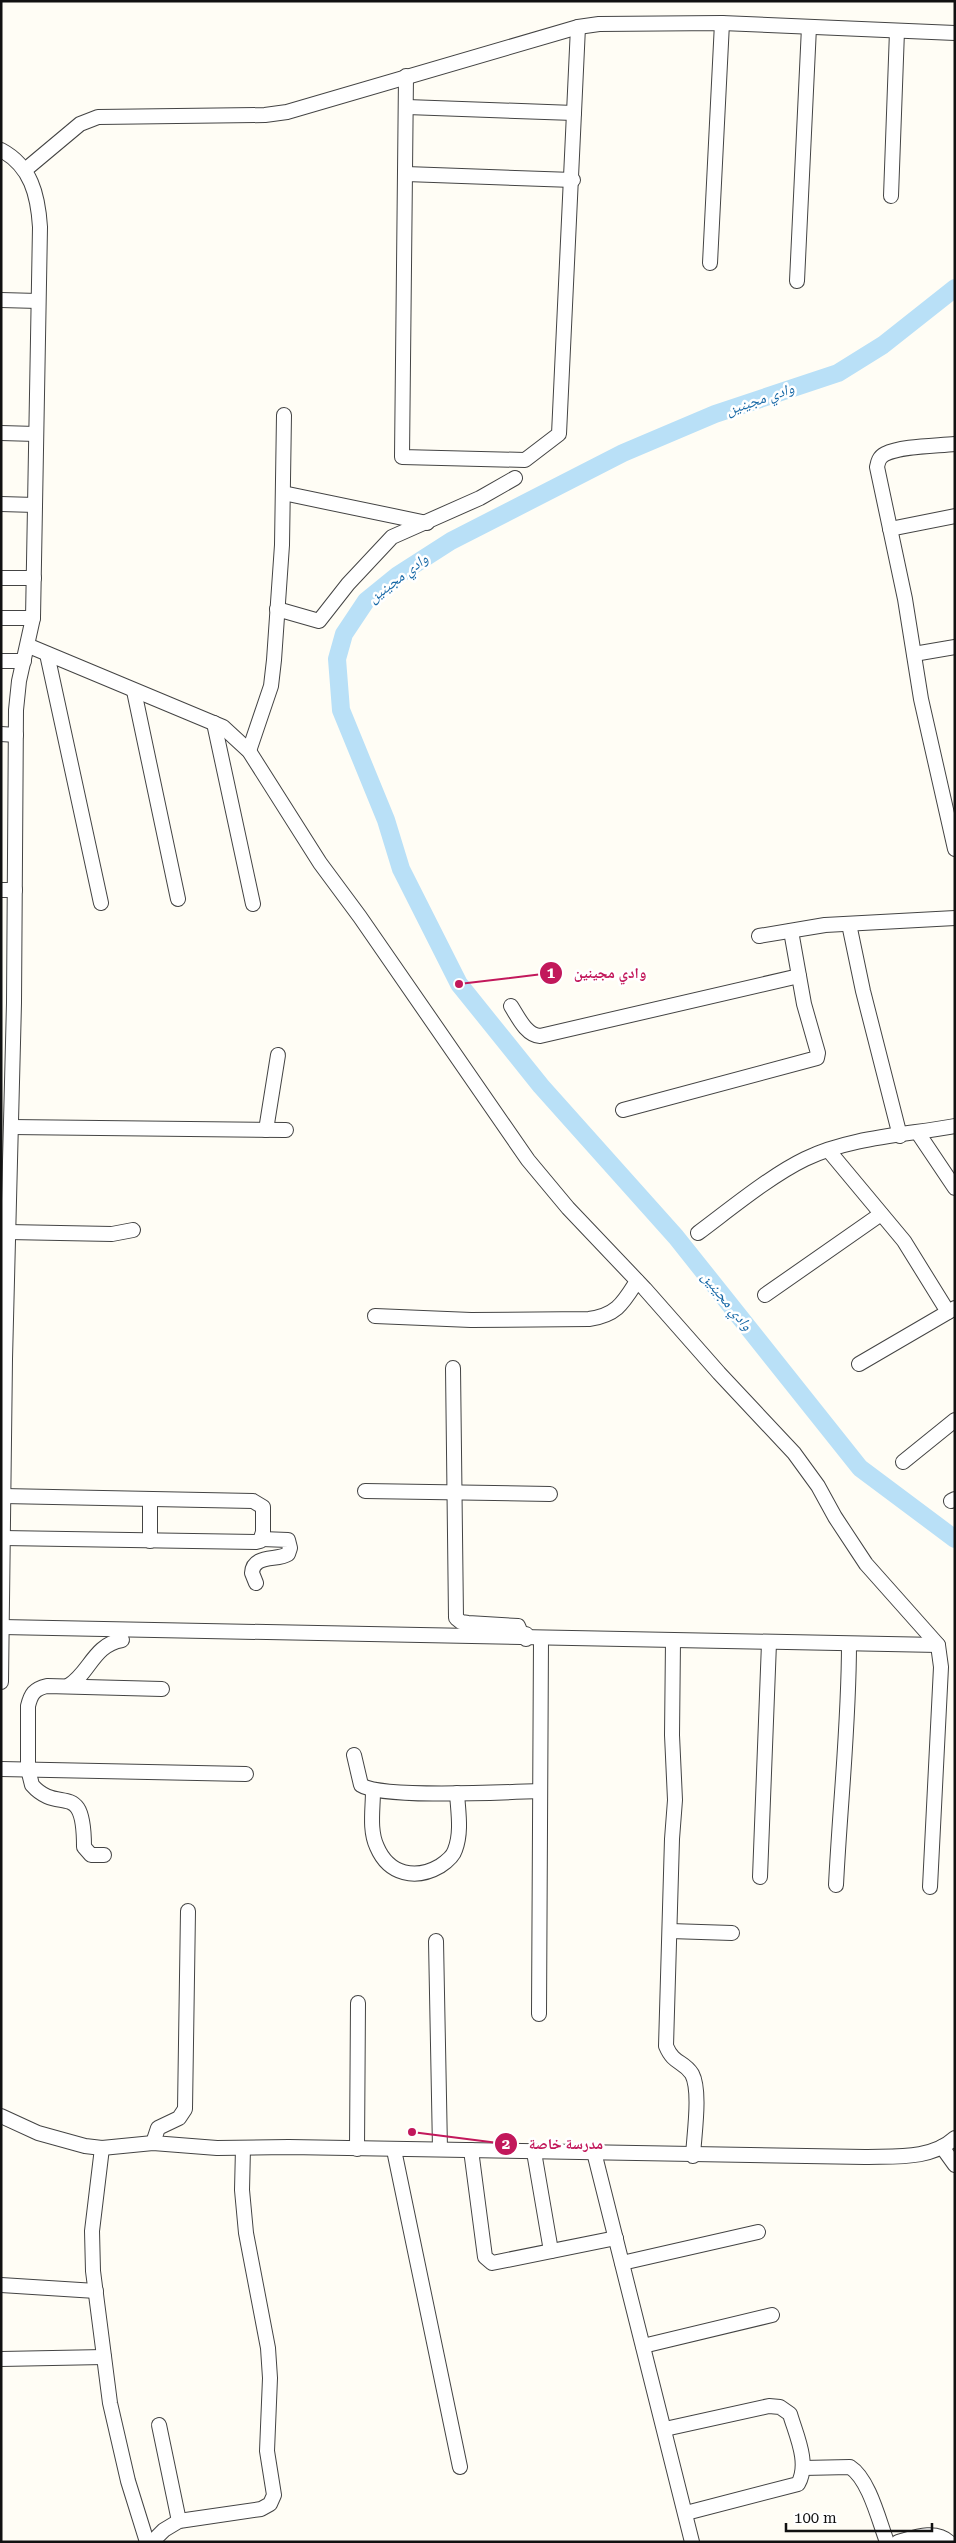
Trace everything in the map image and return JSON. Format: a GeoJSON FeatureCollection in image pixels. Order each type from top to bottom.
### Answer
{"type":"FeatureCollection","features":[{"type":"Feature","properties":{"kind":"street"},"geometry":{"type":"LineString","coordinates":[[710,263],[722,23]]}},
{"type":"Feature","properties":{"kind":"street"},"geometry":{"type":"LineString","coordinates":[[26,170],[80,124],[98,117],[265,115],[287,112],[578,27],[599,24],[722,23],[955,33]]}},
{"type":"Feature","properties":{"kind":"street"},"geometry":{"type":"LineString","coordinates":[[406,76],[402,457],[525,460],[559,434],[578,27]]}},
{"type":"Feature","properties":{"kind":"street"},"geometry":{"type":"LineString","coordinates":[[797,281],[809,27]]}},
{"type":"Feature","properties":{"kind":"street"},"geometry":{"type":"LineString","coordinates":[[890,196],[897,31]]}},
{"type":"Feature","properties":{"kind":"street"},"geometry":{"type":"LineString","coordinates":[[407,107],[574,113]]}},
{"type":"Feature","properties":{"kind":"street"},"geometry":{"type":"LineString","coordinates":[[1,150],[16,160],[26,170],[34,189],[39,210],[33,618],[29,646],[17,692],[16,735],[8,810],[7,1064],[11,1127],[1,1682]]}},
{"type":"Feature","properties":{"kind":"street"},"geometry":{"type":"LineString","coordinates":[[406,174],[572,180]]}},
{"type":"Feature","properties":{"kind":"street"},"geometry":{"type":"LineString","coordinates":[[1,300],[38,301]]}},
{"type":"Feature","properties":{"kind":"street"},"geometry":{"type":"LineString","coordinates":[[249,752],[271,686],[283,493],[284,415]]}},
{"type":"Feature","properties":{"kind":"street"},"geometry":{"type":"LineString","coordinates":[[1,433],[36,434]]}},
{"type":"Feature","properties":{"kind":"street"},"geometry":{"type":"LineString","coordinates":[[955,444],[884,454],[879,460],[877,467],[914,654],[921,699],[955,849]]}},
{"type":"Feature","properties":{"kind":"street"},"geometry":{"type":"LineString","coordinates":[[277,609],[315,620],[322,619],[348,584],[392,537],[480,498],[515,478]]}},
{"type":"Feature","properties":{"kind":"street"},"geometry":{"type":"LineString","coordinates":[[283,493],[427,523]]}},
{"type":"Feature","properties":{"kind":"street"},"geometry":{"type":"LineString","coordinates":[[1,504],[35,505]]}},
{"type":"Feature","properties":{"kind":"street"},"geometry":{"type":"LineString","coordinates":[[890,528],[955,516]]}},
{"type":"Feature","properties":{"kind":"street"},"geometry":{"type":"LineString","coordinates":[[1,578],[34,578]]}},
{"type":"Feature","properties":{"kind":"street"},"geometry":{"type":"LineString","coordinates":[[1,618],[33,618]]}},
{"type":"Feature","properties":{"kind":"street"},"geometry":{"type":"LineString","coordinates":[[29,646],[223,727],[249,752],[320,863],[360,917],[528,1160],[568,1208],[637,1281],[766,1425],[794,1453],[818,1486],[866,1564],[938,1645],[941,1667],[930,1887]]}},
{"type":"Feature","properties":{"kind":"street"},"geometry":{"type":"LineString","coordinates":[[914,654],[955,646]]}},
{"type":"Feature","properties":{"kind":"street"},"geometry":{"type":"LineString","coordinates":[[47,654],[101,904]]}},
{"type":"Feature","properties":{"kind":"street"},"geometry":{"type":"LineString","coordinates":[[1,661],[24,662]]}},
{"type":"Feature","properties":{"kind":"street"},"geometry":{"type":"LineString","coordinates":[[134,691],[178,899]]}},
{"type":"Feature","properties":{"kind":"street"},"geometry":{"type":"LineString","coordinates":[[214,723],[253,904]]}},
{"type":"Feature","properties":{"kind":"street"},"geometry":{"type":"LineString","coordinates":[[1,734],[16,735]]}},
{"type":"Feature","properties":{"kind":"street"},"geometry":{"type":"LineString","coordinates":[[759,936],[849,924],[955,918]]}},
{"type":"Feature","properties":{"kind":"street"},"geometry":{"type":"LineString","coordinates":[[849,924],[863,991],[900,1136]]}},
{"type":"Feature","properties":{"kind":"street"},"geometry":{"type":"LineString","coordinates":[[623,1110],[817,1058],[791,931]]}},
{"type":"Feature","properties":{"kind":"street"},"geometry":{"type":"LineString","coordinates":[[511,1006],[529,1032],[540,1036],[799,976]]}},
{"type":"Feature","properties":{"kind":"street"},"geometry":{"type":"LineString","coordinates":[[266,1130],[278,1054]]}},
{"type":"Feature","properties":{"kind":"street"},"geometry":{"type":"LineString","coordinates":[[698,1233],[757,1190],[805,1159],[852,1143],[955,1126]]}},
{"type":"Feature","properties":{"kind":"street"},"geometry":{"type":"LineString","coordinates":[[11,1127],[286,1130]]}},
{"type":"Feature","properties":{"kind":"street"},"geometry":{"type":"LineString","coordinates":[[918,1133],[955,1188]]}},
{"type":"Feature","properties":{"kind":"street"},"geometry":{"type":"LineString","coordinates":[[829,1151],[904,1241],[951,1310],[859,1364]]}},
{"type":"Feature","properties":{"kind":"street"},"geometry":{"type":"LineString","coordinates":[[764,1295],[881,1214]]}},
{"type":"Feature","properties":{"kind":"street"},"geometry":{"type":"LineString","coordinates":[[8,1232],[112,1234],[133,1230]]}},
{"type":"Feature","properties":{"kind":"street"},"geometry":{"type":"LineString","coordinates":[[375,1316],[470,1320],[589,1319],[604,1317],[615,1311],[637,1281]]}},
{"type":"Feature","properties":{"kind":"street"},"geometry":{"type":"LineString","coordinates":[[453,1368],[456,1618],[461,1622],[468,1623],[518,1626],[521,1633],[526,1634],[526,1639]]}},
{"type":"Feature","properties":{"kind":"street"},"geometry":{"type":"LineString","coordinates":[[903,1462],[955,1420]]}},
{"type":"Feature","properties":{"kind":"street"},"geometry":{"type":"LineString","coordinates":[[365,1491],[550,1494]]}},
{"type":"Feature","properties":{"kind":"street"},"geometry":{"type":"LineString","coordinates":[[3,1496],[257,1502],[263,1507],[262,1539]]}},
{"type":"Feature","properties":{"kind":"street"},"geometry":{"type":"LineString","coordinates":[[150,1499],[150,1541]]}},
{"type":"Feature","properties":{"kind":"street"},"geometry":{"type":"LineString","coordinates":[[3,1538],[256,1542],[262,1539],[288,1540],[290,1548],[288,1554],[284,1557],[264,1560],[255,1565],[252,1573],[256,1583]]}},
{"type":"Feature","properties":{"kind":"street"},"geometry":{"type":"LineString","coordinates":[[2,1627],[526,1639],[938,1645]]}},
{"type":"Feature","properties":{"kind":"street"},"geometry":{"type":"LineString","coordinates":[[538,2014],[541,1639]]}},
{"type":"Feature","properties":{"kind":"street"},"geometry":{"type":"LineString","coordinates":[[68,1686],[81,1676],[98,1651],[104,1646],[122,1640]]}},
{"type":"Feature","properties":{"kind":"street"},"geometry":{"type":"LineString","coordinates":[[673,1641],[672,1735],[675,1800],[666,2046],[671,2057],[686,2066],[693,2076],[696,2095],[693,2156]]}},
{"type":"Feature","properties":{"kind":"street"},"geometry":{"type":"LineString","coordinates":[[760,1877],[760,1826],[769,1643]]}},
{"type":"Feature","properties":{"kind":"street"},"geometry":{"type":"LineString","coordinates":[[836,1885],[840,1807],[847,1743],[849,1644]]}},
{"type":"Feature","properties":{"kind":"street"},"geometry":{"type":"LineString","coordinates":[[104,1855],[91,1855],[84,1847],[82,1818],[75,1805],[68,1800],[37,1791],[29,1780],[28,1706],[30,1697],[38,1688],[68,1686],[162,1689]]}},
{"type":"Feature","properties":{"kind":"street"},"geometry":{"type":"LineString","coordinates":[[354,1755],[361,1785],[374,1791],[457,1793],[540,1791]]}},
{"type":"Feature","properties":{"kind":"street"},"geometry":{"type":"LineString","coordinates":[[1,1769],[246,1774]]}},
{"type":"Feature","properties":{"kind":"street"},"geometry":{"type":"LineString","coordinates":[[374,1791],[372,1825],[377,1848],[388,1864],[401,1872],[415,1875],[432,1871],[446,1862],[455,1852],[459,1839],[457,1793]]}},
{"type":"Feature","properties":{"kind":"street"},"geometry":{"type":"LineString","coordinates":[[153,2143],[158,2128],[180,2118],[185,2109],[188,1911]]}},
{"type":"Feature","properties":{"kind":"street"},"geometry":{"type":"LineString","coordinates":[[670,1931],[732,1933]]}},
{"type":"Feature","properties":{"kind":"street"},"geometry":{"type":"LineString","coordinates":[[436,1941],[440,2149]]}},
{"type":"Feature","properties":{"kind":"street"},"geometry":{"type":"LineString","coordinates":[[357,2149],[358,2003]]}},
{"type":"Feature","properties":{"kind":"street"},"geometry":{"type":"LineString","coordinates":[[1,2116],[63,2141],[102,2148],[153,2143],[243,2148],[440,2149],[693,2156],[865,2157],[916,2155],[942,2147],[955,2138]]}},
{"type":"Feature","properties":{"kind":"street"},"geometry":{"type":"LineString","coordinates":[[942,2147],[955,2164]]}},
{"type":"Feature","properties":{"kind":"street"},"geometry":{"type":"LineString","coordinates":[[102,2148],[92,2231],[96,2291],[110,2403],[128,2482],[147,2542]]}},
{"type":"Feature","properties":{"kind":"street"},"geometry":{"type":"LineString","coordinates":[[152,2542],[164,2530],[179,2521],[261,2509],[270,2504],[274,2495],[267,2451],[270,2412],[268,2348],[246,2234],[242,2190],[243,2148]]}},
{"type":"Feature","properties":{"kind":"street"},"geometry":{"type":"LineString","coordinates":[[394,2150],[460,2467]]}},
{"type":"Feature","properties":{"kind":"street"},"geometry":{"type":"LineString","coordinates":[[471,2150],[485,2257],[492,2263],[616,2238]]}},
{"type":"Feature","properties":{"kind":"street"},"geometry":{"type":"LineString","coordinates":[[534,2152],[551,2251]]}},
{"type":"Feature","properties":{"kind":"street"},"geometry":{"type":"LineString","coordinates":[[594,2152],[692,2542]]}},
{"type":"Feature","properties":{"kind":"street"},"geometry":{"type":"LineString","coordinates":[[622,2263],[758,2232]]}},
{"type":"Feature","properties":{"kind":"street"},"geometry":{"type":"LineString","coordinates":[[1,2285],[96,2291]]}},
{"type":"Feature","properties":{"kind":"street"},"geometry":{"type":"LineString","coordinates":[[643,2346],[772,2315]]}},
{"type":"Feature","properties":{"kind":"street"},"geometry":{"type":"LineString","coordinates":[[1,2359],[104,2357]]}},
{"type":"Feature","properties":{"kind":"street"},"geometry":{"type":"LineString","coordinates":[[665,2429],[770,2406],[780,2408],[790,2414],[804,2468],[804,2475],[798,2484],[686,2513]]}},
{"type":"Feature","properties":{"kind":"street"},"geometry":{"type":"LineString","coordinates":[[159,2425],[179,2521]]}},
{"type":"Feature","properties":{"kind":"street"},"geometry":{"type":"LineString","coordinates":[[804,2468],[850,2467],[857,2471],[863,2481],[887,2542]]}},
{"type":"Feature","properties":{"kind":"street"},"geometry":{"type":"LineString","coordinates":[[898,2542],[928,2535],[943,2538],[949,2542]]}},
{"type":"Feature","properties":{"kind":"waterway","name":"وادي مجينين"},"geometry":{"type":"LineString","coordinates":[[955,288],[883,345],[838,373],[715,414],[623,453],[451,541],[398,575],[366,601],[344,634],[337,659],[341,710],[386,820],[401,869],[459,984],[541,1086],[676,1237],[860,1468],[955,1539]]}},
{"type":"Feature","properties":{"kind":"place","name":"وادي مجينين"},"geometry":{"type":"Point","coordinates":[459,984]}},
{"type":"Feature","properties":{"kind":"place","name":"مدرسة خاصة"},"geometry":{"type":"Point","coordinates":[412,2132]}}]}
